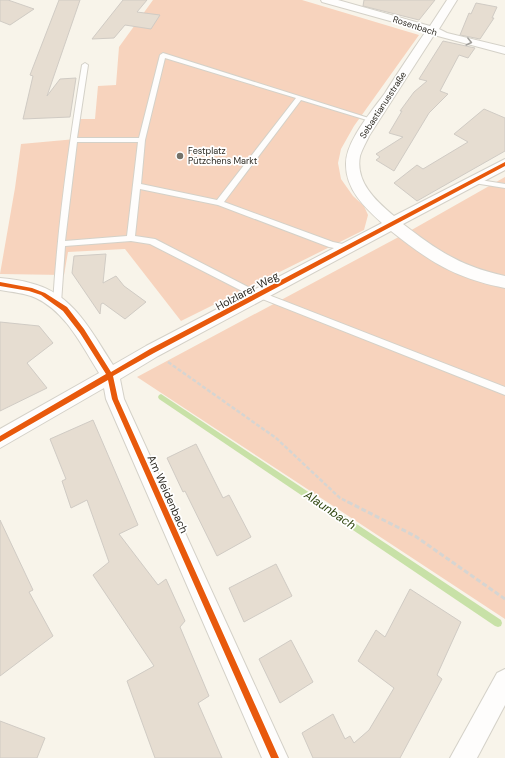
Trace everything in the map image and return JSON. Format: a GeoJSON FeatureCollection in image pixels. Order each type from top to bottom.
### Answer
{"type":"FeatureCollection","features":[{"type":"Feature","properties":{"kind":"street","name":"Rosenbach"},"geometry":{"type":"LineString","coordinates":[[326,0],[433,30],[443,35],[505,51]]}},
{"type":"Feature","properties":{"kind":"street","name":"Sebastianusstraße"},"geometry":{"type":"LineString","coordinates":[[452,0],[372,120],[356,149],[353,159],[354,172],[357,184],[369,202],[393,225],[447,263],[474,275],[505,282]]}},
{"type":"Feature","properties":{"kind":"street","name":"Holzlarer Weg"},"geometry":{"type":"LineString","coordinates":[[0,439],[152,351],[393,225],[505,164]]}},
{"type":"Feature","properties":{"kind":"street","name":"Am Weidenbach"},"geometry":{"type":"LineString","coordinates":[[0,284],[43,294],[57,303],[65,310],[82,331],[110,375],[115,399],[275,758]]}},
{"type":"Feature","properties":{"kind":"street"},"geometry":{"type":"LineString","coordinates":[[463,758],[505,681]]}},
{"type":"Feature","properties":{"kind":"lane"},"geometry":{"type":"LineString","coordinates":[[131,238],[142,140],[163,55],[372,120]]}},
{"type":"Feature","properties":{"kind":"lane"},"geometry":{"type":"LineString","coordinates":[[57,303],[60,244],[73,140],[85,65]]}},
{"type":"Feature","properties":{"kind":"lane"},"geometry":{"type":"LineString","coordinates":[[219,203],[299,98]]}},
{"type":"Feature","properties":{"kind":"lane"},"geometry":{"type":"LineString","coordinates":[[73,140],[142,140]]}},
{"type":"Feature","properties":{"kind":"lane"},"geometry":{"type":"LineString","coordinates":[[476,180],[505,186]]}},
{"type":"Feature","properties":{"kind":"lane"},"geometry":{"type":"LineString","coordinates":[[137,186],[219,203],[332,245],[349,248]]}},
{"type":"Feature","properties":{"kind":"lane"},"geometry":{"type":"LineString","coordinates":[[60,244],[131,238],[152,240],[245,289],[505,391]]}},
{"type":"Feature","properties":{"kind":"path"},"geometry":{"type":"LineString","coordinates":[[152,351],[276,438],[340,498],[414,536],[505,599]]}},
{"type":"Feature","properties":{"kind":"shaded area","name":"Festplatz Pützchens Markt"},"geometry":{"type":"Polygon","coordinates":[[[153,0],[302,0],[419,35],[354,126],[341,149],[338,163],[341,179],[353,196],[364,206],[368,215],[364,230],[181,321],[125,249],[68,252],[64,275],[0,274],[21,144],[76,139],[78,119],[95,119],[98,86],[116,85],[119,47],[153,0]]]}},
{"type":"Feature","properties":{"kind":"shaded area"},"geometry":{"type":"Polygon","coordinates":[[[505,177],[505,619],[137,377],[408,232],[505,177]]]}},
{"type":"Feature","properties":{"kind":"building"},"geometry":{"type":"Polygon","coordinates":[[[0,0],[8,0],[34,9],[10,25],[0,21],[0,0]]]}},
{"type":"Feature","properties":{"kind":"building"},"geometry":{"type":"Polygon","coordinates":[[[59,0],[80,0],[47,96],[60,79],[76,78],[70,117],[23,119],[33,76],[30,75],[59,0]]]}},
{"type":"Feature","properties":{"kind":"building"},"geometry":{"type":"Polygon","coordinates":[[[123,0],[147,0],[137,12],[160,15],[151,29],[125,25],[114,38],[92,39],[123,0]]]}},
{"type":"Feature","properties":{"kind":"building"},"geometry":{"type":"Polygon","coordinates":[[[364,0],[435,0],[419,20],[363,6],[364,0]]]}},
{"type":"Feature","properties":{"kind":"building"},"geometry":{"type":"Polygon","coordinates":[[[476,3],[497,7],[492,18],[494,18],[480,39],[460,35],[469,13],[471,14],[476,3]]]}},
{"type":"Feature","properties":{"kind":"building"},"geometry":{"type":"Polygon","coordinates":[[[443,41],[475,48],[468,58],[459,55],[440,91],[448,94],[429,113],[394,171],[376,160],[380,157],[376,154],[403,137],[389,133],[402,111],[400,111],[414,92],[427,81],[419,79],[443,41]]]}},
{"type":"Feature","properties":{"kind":"building"},"geometry":{"type":"Polygon","coordinates":[[[484,109],[505,118],[505,151],[417,201],[394,183],[417,165],[423,169],[468,142],[454,134],[484,109]]]}},
{"type":"Feature","properties":{"kind":"building"},"geometry":{"type":"Polygon","coordinates":[[[106,254],[103,283],[116,276],[124,286],[146,302],[125,319],[103,303],[101,304],[100,314],[72,273],[74,256],[106,254]]]}},
{"type":"Feature","properties":{"kind":"building"},"geometry":{"type":"Polygon","coordinates":[[[0,322],[39,326],[53,343],[27,363],[47,388],[0,411],[0,322]]]}},
{"type":"Feature","properties":{"kind":"building"},"geometry":{"type":"Polygon","coordinates":[[[93,420],[138,525],[119,534],[158,585],[166,579],[185,621],[180,627],[209,696],[198,703],[222,758],[155,758],[127,681],[154,666],[93,575],[109,562],[87,500],[71,508],[62,481],[66,479],[50,439],[93,420]]]}},
{"type":"Feature","properties":{"kind":"building"},"geometry":{"type":"Polygon","coordinates":[[[196,444],[223,498],[229,495],[251,537],[217,556],[167,458],[196,444]]]}},
{"type":"Feature","properties":{"kind":"building"},"geometry":{"type":"Polygon","coordinates":[[[0,520],[33,590],[29,592],[53,636],[0,676],[0,520]]]}},
{"type":"Feature","properties":{"kind":"building"},"geometry":{"type":"Polygon","coordinates":[[[276,564],[292,596],[244,622],[229,588],[276,564]]]}},
{"type":"Feature","properties":{"kind":"building"},"geometry":{"type":"Polygon","coordinates":[[[410,589],[461,622],[437,675],[442,679],[400,758],[313,758],[302,733],[333,714],[345,739],[350,736],[354,743],[369,730],[394,688],[358,661],[376,630],[385,637],[410,589]]]}},
{"type":"Feature","properties":{"kind":"building"},"geometry":{"type":"Polygon","coordinates":[[[291,640],[313,682],[280,703],[259,659],[291,640]]]}},
{"type":"Feature","properties":{"kind":"building"},"geometry":{"type":"Polygon","coordinates":[[[0,721],[45,738],[37,758],[0,758],[0,721]]]}},
{"type":"Feature","properties":{"kind":"waterway","name":"Alaunbach"},"geometry":{"type":"LineString","coordinates":[[161,397],[498,623]]}},
{"type":"Feature","properties":{"kind":"cycle path"},"geometry":{"type":"LineString","coordinates":[[0,439],[152,351],[505,164]]}},
{"type":"Feature","properties":{"kind":"cycle path"},"geometry":{"type":"LineString","coordinates":[[0,284],[30,289],[43,294],[65,309],[82,331],[110,375],[115,399],[275,758]]}},
{"type":"Feature","properties":{"kind":"place","name":"Festplatz Pützchens Markt"},"geometry":{"type":"Point","coordinates":[180,156]}}]}
